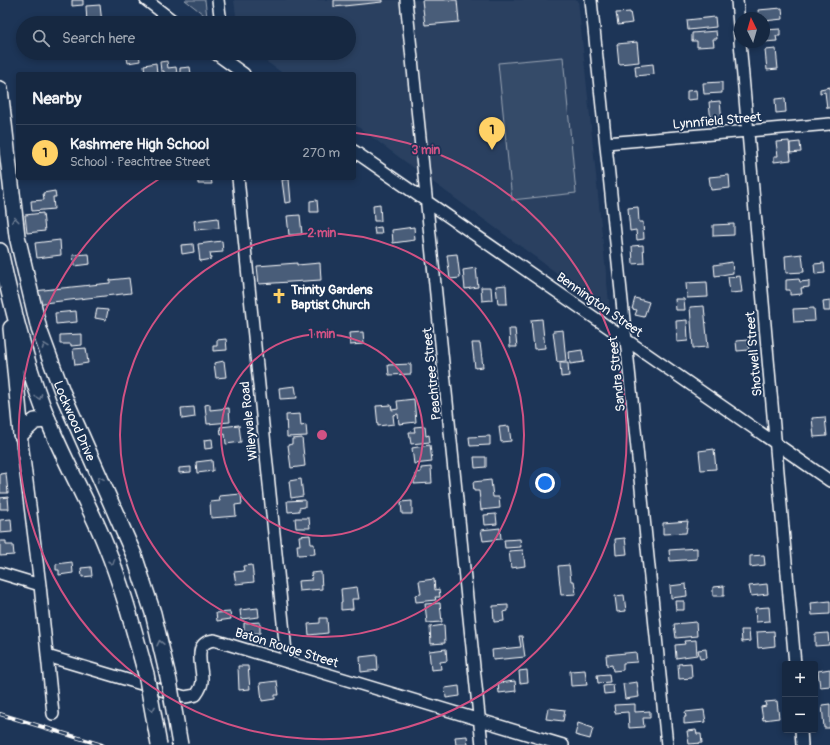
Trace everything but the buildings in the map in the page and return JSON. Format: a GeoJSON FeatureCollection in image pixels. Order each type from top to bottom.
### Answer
{"type":"FeatureCollection","features":[{"type":"Feature","properties":{"kind":"main road","name":"Lockwood Drive"},"geometry":{"type":"LineString","coordinates":[[0,88],[3,138],[17,236],[39,329],[63,394],[134,555],[153,613],[169,681],[180,745]]}},
{"type":"Feature","properties":{"kind":"main road","name":"Lockwood Drive"},"geometry":{"type":"LineString","coordinates":[[0,251],[6,281],[32,376],[48,420],[106,546],[133,627],[146,674],[159,745]]}},
{"type":"Feature","properties":{"kind":"main road"},"geometry":{"type":"LineString","coordinates":[[6,281],[21,434]]}},
{"type":"Feature","properties":{"kind":"main road"},"geometry":{"type":"LineString","coordinates":[[32,376],[47,373],[53,366]]}},
{"type":"Feature","properties":{"kind":"main road"},"geometry":{"type":"LineString","coordinates":[[21,434],[35,421],[48,420]]}},
{"type":"Feature","properties":{"kind":"street"},"geometry":{"type":"LineString","coordinates":[[146,0],[167,16]]}},
{"type":"Feature","properties":{"kind":"street"},"geometry":{"type":"LineString","coordinates":[[218,0],[220,16]]}},
{"type":"Feature","properties":{"kind":"street","name":"Peachtree Street"},"geometry":{"type":"LineString","coordinates":[[406,0],[482,745]]}},
{"type":"Feature","properties":{"kind":"street","name":"Sandra Street"},"geometry":{"type":"LineString","coordinates":[[590,0],[606,143],[667,745]]}},
{"type":"Feature","properties":{"kind":"street"},"geometry":{"type":"LineString","coordinates":[[737,0],[738,12]]}},
{"type":"Feature","properties":{"kind":"street","name":"Shotwell Street"},"geometry":{"type":"LineString","coordinates":[[741,48],[795,661]]}},
{"type":"Feature","properties":{"kind":"street"},"geometry":{"type":"LineString","coordinates":[[225,60],[227,72]]}},
{"type":"Feature","properties":{"kind":"street"},"geometry":{"type":"LineString","coordinates":[[228,60],[242,72]]}},
{"type":"Feature","properties":{"kind":"street","name":"Lynnfield Street"},"geometry":{"type":"LineString","coordinates":[[606,143],[830,124]]}},
{"type":"Feature","properties":{"kind":"street","name":"Bennington Street"},"geometry":{"type":"LineString","coordinates":[[356,152],[830,481]]}},
{"type":"Feature","properties":{"kind":"street","name":"Wileyvale Road"},"geometry":{"type":"LineString","coordinates":[[238,180],[287,662]]}},
{"type":"Feature","properties":{"kind":"street"},"geometry":{"type":"LineString","coordinates":[[21,434],[40,585],[53,714]]}},
{"type":"Feature","properties":{"kind":"street"},"geometry":{"type":"LineString","coordinates":[[0,573],[40,585]]}},
{"type":"Feature","properties":{"kind":"street","name":"Baton Rouge Street"},"geometry":{"type":"LineString","coordinates":[[47,656],[185,697],[196,695],[201,689],[202,681],[200,651],[202,645],[208,641],[214,640],[563,745]]}},
{"type":"Feature","properties":{"kind":"street"},"geometry":{"type":"LineString","coordinates":[[801,733],[802,745]]}},
{"type":"Feature","properties":{"kind":"shaded area"},"geometry":{"type":"Polygon","coordinates":[[[185,0],[205,0],[206,16],[185,0]]]}},
{"type":"Feature","properties":{"kind":"shaded area"},"geometry":{"type":"Polygon","coordinates":[[[234,0],[578,0],[610,312],[356,125],[356,72],[281,72],[264,60],[356,60],[356,16],[236,16],[234,0]]]}},
{"type":"Feature","properties":{"kind":"shaded area"},"geometry":{"type":"Polygon","coordinates":[[[563,57],[576,193],[512,200],[498,63],[563,57]]]}},
{"type":"Feature","properties":{"kind":"railway"},"geometry":{"type":"LineString","coordinates":[[0,714],[102,745]]}},
{"type":"Feature","properties":{"kind":"place","name":"Kashmere High School"},"geometry":{"type":"Point","coordinates":[492,150]}},
{"type":"Feature","properties":{"kind":"place","name":"Trinity Gardens Baptist Church"},"geometry":{"type":"Point","coordinates":[279,296]}}]}
